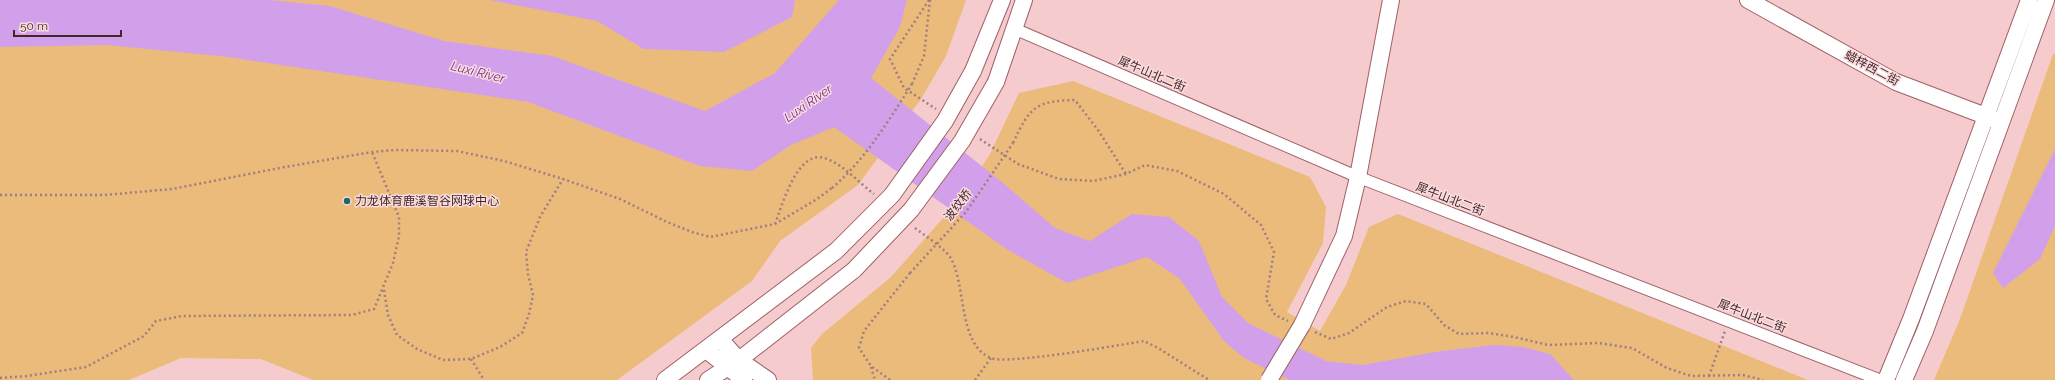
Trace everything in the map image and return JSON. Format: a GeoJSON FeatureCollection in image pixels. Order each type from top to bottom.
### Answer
{"type":"FeatureCollection","features":[{"type":"Feature","properties":{"kind":"street"},"geometry":{"type":"LineString","coordinates":[[665,380],[836,251],[892,195],[945,121],[973,71],[1002,0]]}},
{"type":"Feature","properties":{"kind":"street"},"geometry":{"type":"LineString","coordinates":[[708,380],[854,270],[915,204],[962,141],[996,82],[1024,0]]}},
{"type":"Feature","properties":{"kind":"street"},"geometry":{"type":"LineString","coordinates":[[1269,380],[1300,325],[1344,236],[1358,177],[1391,0]]}},
{"type":"Feature","properties":{"kind":"street","name":"蜡梓西二街"},"geometry":{"type":"LineString","coordinates":[[1748,0],[1896,82],[2002,122]]}},
{"type":"Feature","properties":{"kind":"street"},"geometry":{"type":"LineString","coordinates":[[1886,380],[1911,319],[2029,0]]}},
{"type":"Feature","properties":{"kind":"street"},"geometry":{"type":"LineString","coordinates":[[1904,380],[1925,331],[2046,0]]}},
{"type":"Feature","properties":{"kind":"street","name":"犀牛山北二街"},"geometry":{"type":"LineString","coordinates":[[1015,29],[1358,177],[1880,380]]}},
{"type":"Feature","properties":{"kind":"street"},"geometry":{"type":"LineString","coordinates":[[720,339],[732,363],[744,380]]}},
{"type":"Feature","properties":{"kind":"street"},"geometry":{"type":"LineString","coordinates":[[706,350],[768,380]]}},
{"type":"Feature","properties":{"kind":"path"},"geometry":{"type":"LineString","coordinates":[[0,195],[105,195],[172,189],[286,166],[372,152],[396,150],[457,152],[504,161],[563,179],[620,199],[686,230],[710,237],[775,224],[818,199],[846,176],[885,127],[912,84],[924,56],[929,0]]}},
{"type":"Feature","properties":{"kind":"path"},"geometry":{"type":"LineString","coordinates":[[929,0],[890,59],[904,88],[942,113]]}},
{"type":"Feature","properties":{"kind":"path","name":"波纹桥"},"geometry":{"type":"LineString","coordinates":[[870,366],[859,348],[864,332],[910,273],[966,212],[1013,143],[1021,126],[1035,107],[1052,100],[1075,100],[1098,130],[1126,174]]}},
{"type":"Feature","properties":{"kind":"path"},"geometry":{"type":"LineString","coordinates":[[973,134],[1018,164],[1059,179],[1093,181],[1126,174],[1145,165],[1177,171],[1224,194],[1261,225],[1274,252],[1266,299],[1275,315],[1331,339],[1349,333],[1388,307],[1406,301],[1426,304],[1444,325],[1459,334],[1488,333],[1548,345],[1598,343],[1632,348],[1668,368],[1691,376],[1743,375],[1763,380]]}},
{"type":"Feature","properties":{"kind":"path"},"geometry":{"type":"LineString","coordinates":[[0,378],[27,376],[86,367],[144,336],[156,321],[182,316],[352,315],[374,308],[384,289],[393,263],[399,236],[399,217],[372,152]]}},
{"type":"Feature","properties":{"kind":"path"},"geometry":{"type":"LineString","coordinates":[[775,224],[795,174],[809,159],[823,157],[840,166],[876,196]]}},
{"type":"Feature","properties":{"kind":"path"},"geometry":{"type":"LineString","coordinates":[[384,289],[388,315],[398,335],[417,349],[443,360],[471,359],[500,347],[522,333],[529,314],[533,296],[528,274],[526,252],[540,217],[563,179]]}},
{"type":"Feature","properties":{"kind":"path"},"geometry":{"type":"LineString","coordinates":[[913,226],[949,256],[959,284],[967,326],[977,347],[991,358],[1013,359],[1144,341],[1158,348],[1209,380]]}},
{"type":"Feature","properties":{"kind":"path"},"geometry":{"type":"LineString","coordinates":[[1709,376],[1729,321]]}},
{"type":"Feature","properties":{"kind":"path"},"geometry":{"type":"LineString","coordinates":[[975,380],[991,358]]}},
{"type":"Feature","properties":{"kind":"path"},"geometry":{"type":"LineString","coordinates":[[471,359],[484,380]]}},
{"type":"Feature","properties":{"kind":"path"},"geometry":{"type":"LineString","coordinates":[[870,366],[875,380]]}},
{"type":"Feature","properties":{"kind":"path"},"geometry":{"type":"LineString","coordinates":[[870,366],[890,380]]}},
{"type":"Feature","properties":{"kind":"shaded area"},"geometry":{"type":"Polygon","coordinates":[[[0,0],[966,0],[946,56],[921,99],[858,185],[780,241],[752,281],[617,380],[313,380],[261,359],[181,358],[129,380],[0,380],[0,0]]]}},
{"type":"Feature","properties":{"kind":"shaded area"},"geometry":{"type":"Polygon","coordinates":[[[2053,54],[2055,54],[2055,380],[1934,380],[1960,319],[2053,54]]]}},
{"type":"Feature","properties":{"kind":"shaded area"},"geometry":{"type":"Polygon","coordinates":[[[1073,81],[1310,177],[1326,207],[1323,243],[1287,312],[1320,331],[1346,285],[1369,227],[1398,214],[1808,380],[813,380],[811,348],[822,334],[891,277],[952,208],[989,156],[1019,93],[1073,81]]]}},
{"type":"Feature","properties":{"kind":"water","name":"Luxi River"},"geometry":{"type":"Polygon","coordinates":[[[0,0],[269,0],[330,6],[444,41],[552,56],[705,111],[775,73],[839,0],[907,0],[900,27],[871,78],[1003,183],[1055,228],[1090,241],[1132,214],[1169,217],[1199,241],[1222,297],[1248,323],[1326,361],[1362,365],[1441,351],[1495,345],[1523,347],[1550,354],[1574,380],[1290,380],[1244,358],[1224,341],[1179,278],[1147,257],[1067,283],[1008,250],[834,127],[791,145],[752,171],[700,166],[528,102],[228,57],[107,45],[0,47],[0,0]]]}},
{"type":"Feature","properties":{"kind":"water"},"geometry":{"type":"Polygon","coordinates":[[[490,0],[795,0],[792,17],[724,52],[644,49],[597,21],[490,0]]]}},
{"type":"Feature","properties":{"kind":"water"},"geometry":{"type":"Polygon","coordinates":[[[2055,149],[2055,226],[2040,259],[2003,288],[1993,273],[2055,149]]]}},
{"type":"Feature","properties":{"kind":"place","name":"力龙体育鹿溪智谷网球中心"},"geometry":{"type":"Point","coordinates":[347,201]}}]}
